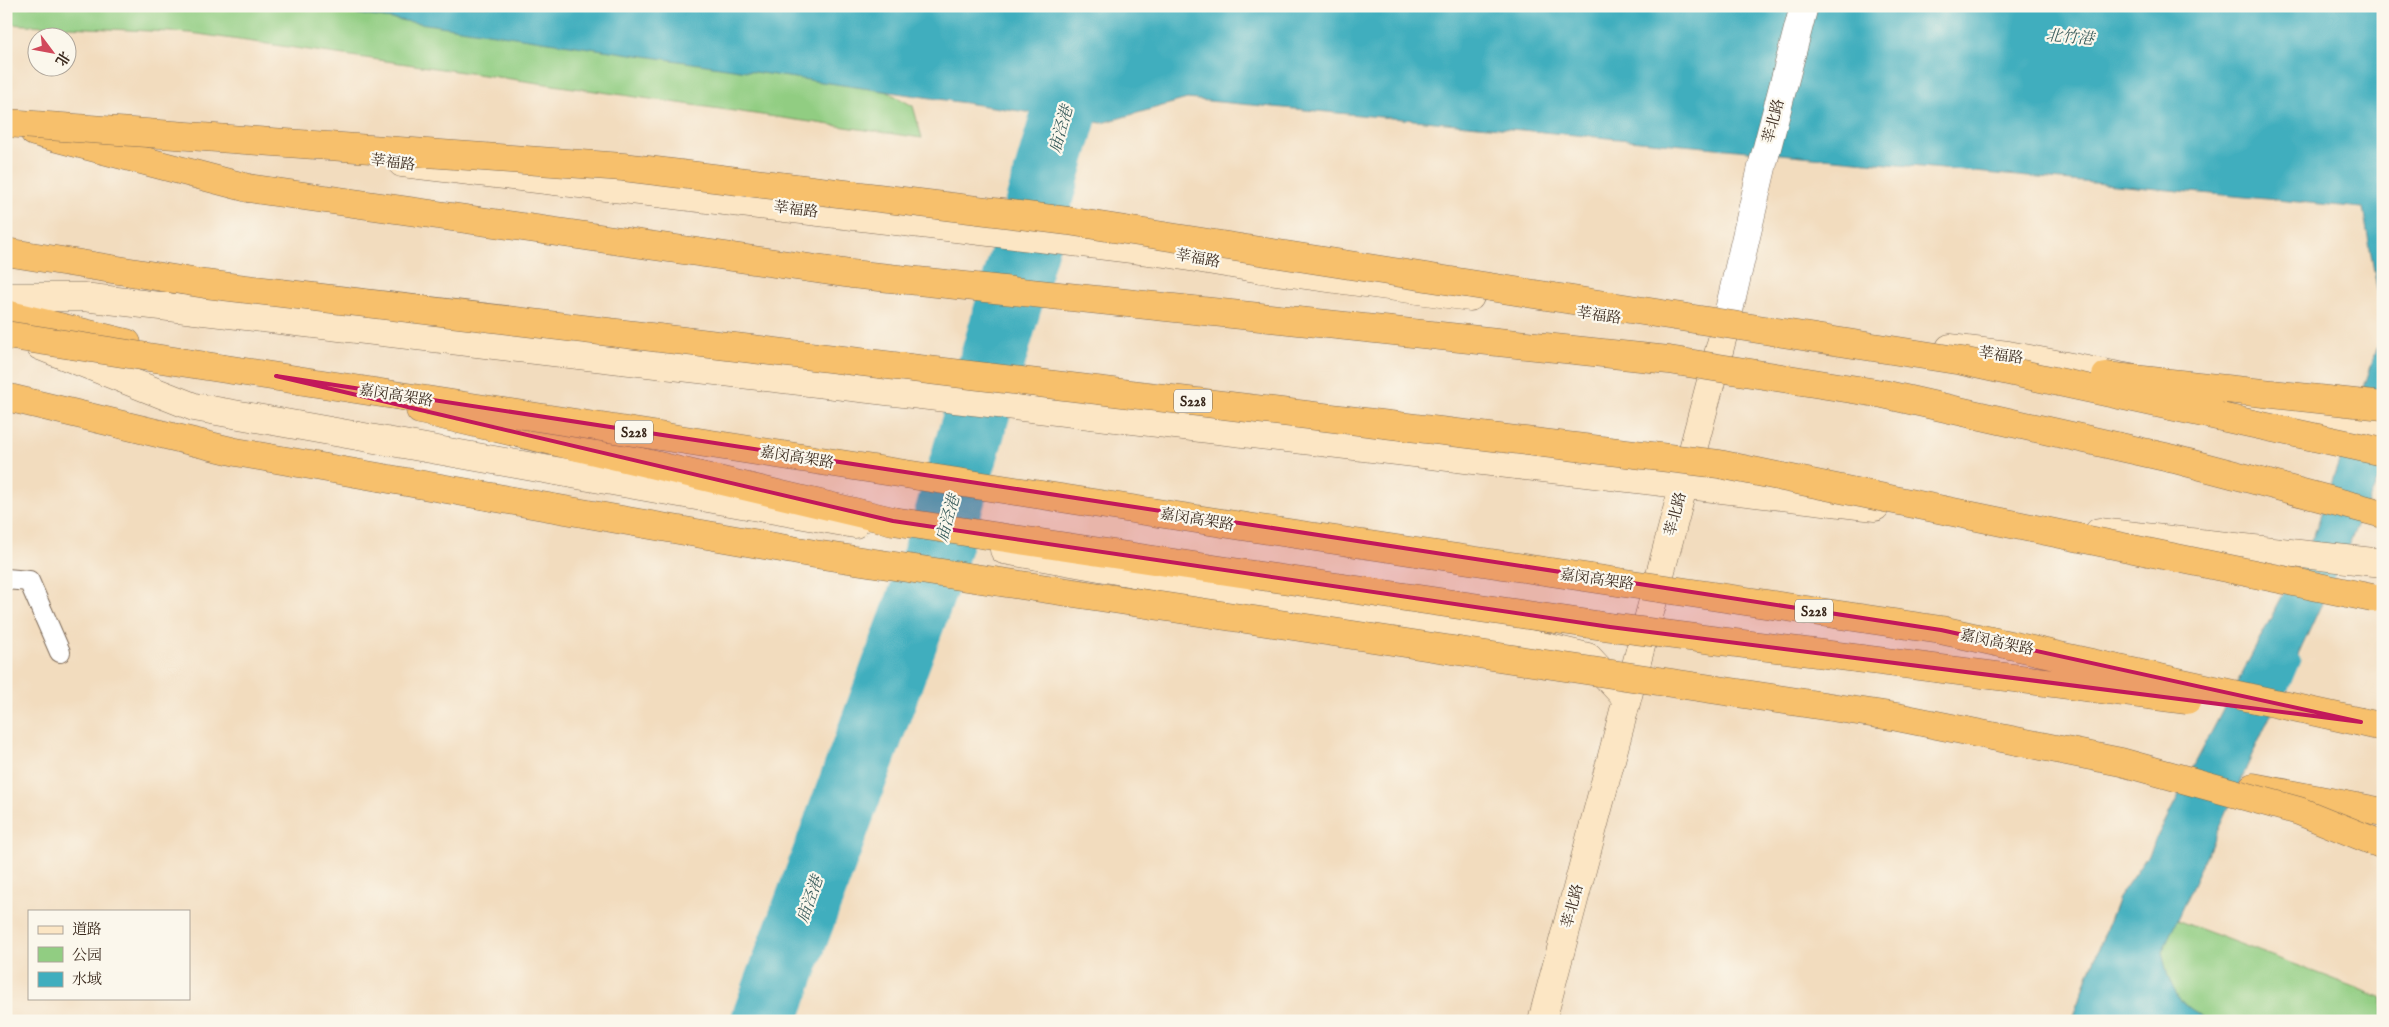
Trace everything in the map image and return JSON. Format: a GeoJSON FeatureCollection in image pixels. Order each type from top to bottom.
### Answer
{"type":"FeatureCollection","features":[{"type":"Feature","properties":{"kind":"highway"},"geometry":{"type":"LineString","coordinates":[[6,124],[248,188],[851,274],[1669,360],[1883,394],[2174,459],[2383,514]]}},
{"type":"Feature","properties":{"kind":"highway"},"geometry":{"type":"LineString","coordinates":[[6,124],[623,167],[1038,217],[1962,361],[2383,406]]}},
{"type":"Feature","properties":{"kind":"highway","name":"S228"},"geometry":{"type":"LineString","coordinates":[[6,252],[204,284],[1718,464],[2383,601]]}},
{"type":"Feature","properties":{"kind":"highway"},"geometry":{"type":"LineString","coordinates":[[8,319],[893,521],[1610,626],[2372,724]]}},
{"type":"Feature","properties":{"kind":"highway","name":"嘉闵高架路"},"geometry":{"type":"LineString","coordinates":[[8,319],[1222,522],[1941,630],[2372,724]]}},
{"type":"Feature","properties":{"kind":"highway"},"geometry":{"type":"LineString","coordinates":[[1962,361],[2383,452]]}},
{"type":"Feature","properties":{"kind":"highway"},"geometry":{"type":"LineString","coordinates":[[6,397],[236,452],[815,554],[1896,717],[2383,812]]}},
{"type":"Feature","properties":{"kind":"highway"},"geometry":{"type":"LineString","coordinates":[[2121,762],[2299,811],[2383,845]]}},
{"type":"Feature","properties":{"kind":"main road","name":"莘福路"},"geometry":{"type":"LineString","coordinates":[[6,117],[1166,253],[1260,269],[1724,332],[1846,336],[2008,355],[2153,383],[2383,434]]}},
{"type":"Feature","properties":{"kind":"main road"},"geometry":{"type":"LineString","coordinates":[[8,319],[83,297],[1683,485],[2383,563]]}},
{"type":"Feature","properties":{"kind":"main road"},"geometry":{"type":"LineString","coordinates":[[8,319],[194,407],[1542,646],[1588,657],[1627,699]]}},
{"type":"Feature","properties":{"kind":"main road","name":"莘北路"},"geometry":{"type":"LineString","coordinates":[[1542,1021],[1724,332]]}},
{"type":"Feature","properties":{"kind":"street","name":"莘北路"},"geometry":{"type":"LineString","coordinates":[[1724,332],[1773,121],[1804,6]]}},
{"type":"Feature","properties":{"kind":"lane"},"geometry":{"type":"LineString","coordinates":[[6,579],[29,581],[60,652]]}},
{"type":"Feature","properties":{"kind":"highlighted area"},"geometry":{"type":"Polygon","coordinates":[[[276,376],[1941,630],[2361,722],[1610,627],[893,521],[276,376]]]}},
{"type":"Feature","properties":{"kind":"green space"},"geometry":{"type":"Polygon","coordinates":[[[6,6],[405,6],[866,80],[913,106],[922,138],[191,33],[6,24],[6,6]]]}},
{"type":"Feature","properties":{"kind":"green space"},"geometry":{"type":"Polygon","coordinates":[[[2118,898],[2383,998],[2383,1021],[2071,1021],[2118,898]]]}},
{"type":"Feature","properties":{"kind":"water","name":"北竹港"},"geometry":{"type":"Polygon","coordinates":[[[303,6],[2383,6],[2383,323],[2363,208],[1187,99],[1102,123],[303,6]]]}},
{"type":"Feature","properties":{"kind":"water"},"geometry":{"type":"Polygon","coordinates":[[[2383,331],[2383,470],[2162,952],[2172,985],[2181,1000],[2194,1012],[2220,1021],[2071,1021],[2118,898],[2146,858],[2314,535],[2383,331]]]}},
{"type":"Feature","properties":{"kind":"waterway","name":"庙泾港"},"geometry":{"type":"LineString","coordinates":[[764,1021],[933,564],[1071,91],[1101,6]]}},
{"type":"Feature","properties":{"kind":"waterway"},"geometry":{"type":"LineString","coordinates":[[2277,703],[2295,660]]}}]}
